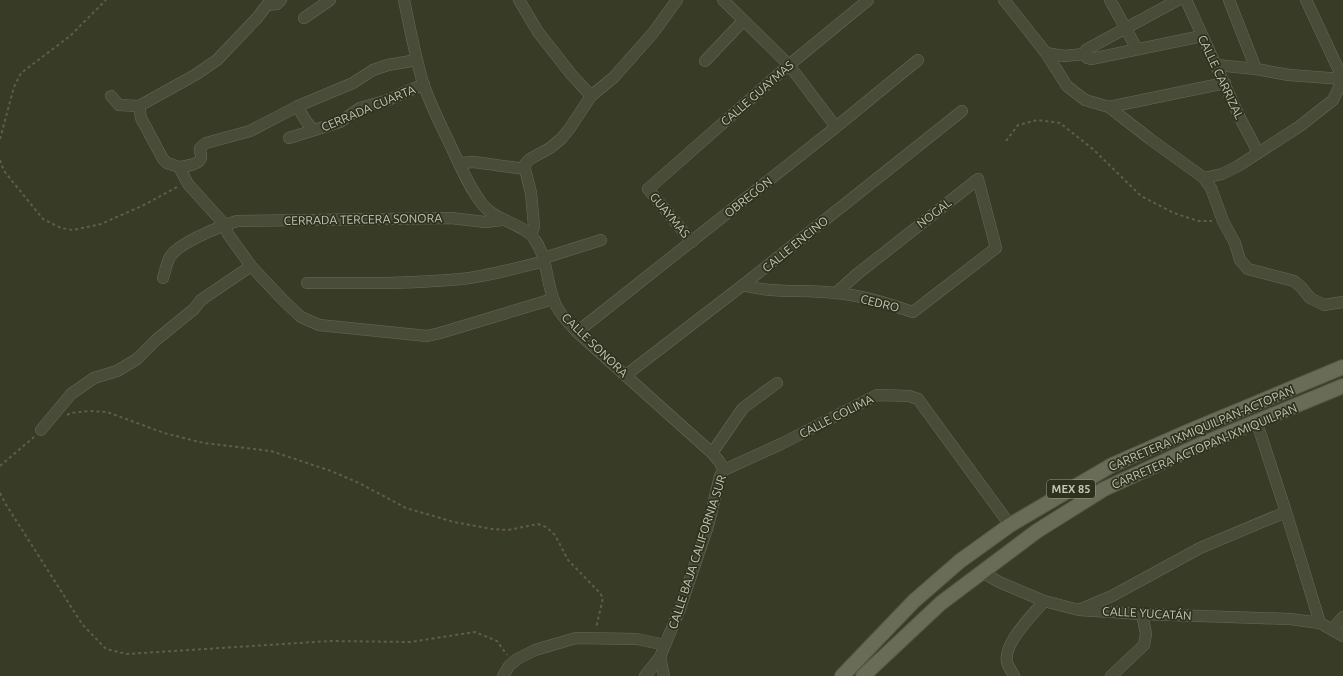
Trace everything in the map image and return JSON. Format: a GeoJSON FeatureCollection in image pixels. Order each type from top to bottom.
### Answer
{"type":"FeatureCollection","features":[{"type":"Feature","properties":{"kind":"main road","name":"CARRETERA IXMIQUILPAN-ACTOPAN"},"geometry":{"type":"LineString","coordinates":[[842,676],[914,601],[960,561],[1010,525],[1112,465],[1343,367]]}},
{"type":"Feature","properties":{"kind":"main road","name":"CARRETERA ACTOPAN-IXMIQUILPAN"},"geometry":{"type":"LineString","coordinates":[[863,676],[941,603],[1037,531],[1104,489],[1195,447],[1257,423],[1343,386]]}},
{"type":"Feature","properties":{"kind":"street"},"geometry":{"type":"LineString","coordinates":[[111,96],[119,104],[139,106],[195,75],[217,60],[257,18],[264,2],[277,4],[281,0]]}},
{"type":"Feature","properties":{"kind":"street"},"geometry":{"type":"LineString","coordinates":[[304,18],[330,0]]}},
{"type":"Feature","properties":{"kind":"street"},"geometry":{"type":"LineString","coordinates":[[404,0],[417,60],[424,84],[443,129],[472,188],[483,205],[491,213],[502,220],[529,232],[532,235],[534,226],[531,193],[525,166],[530,159],[550,148],[561,139],[591,96],[614,77],[648,38],[677,0]]}},
{"type":"Feature","properties":{"kind":"street"},"geometry":{"type":"LineString","coordinates":[[519,0],[538,32],[571,74],[591,96]]}},
{"type":"Feature","properties":{"kind":"street","name":"CALLE GUAYMAS"},"geometry":{"type":"LineString","coordinates":[[648,189],[788,65],[868,0]]}},
{"type":"Feature","properties":{"kind":"street"},"geometry":{"type":"LineString","coordinates":[[1004,0],[1046,53],[1067,86],[1085,100],[1109,108],[1204,178],[1211,188],[1223,221],[1235,243],[1240,260],[1248,268],[1294,281],[1310,298],[1324,305],[1343,302]]}},
{"type":"Feature","properties":{"kind":"street"},"geometry":{"type":"LineString","coordinates":[[1110,0],[1137,49]]}},
{"type":"Feature","properties":{"kind":"street"},"geometry":{"type":"LineString","coordinates":[[1046,53],[1064,56],[1084,54],[1086,50],[1091,47],[1185,0]]}},
{"type":"Feature","properties":{"kind":"street","name":"CALLE CARRIZAL"},"geometry":{"type":"LineString","coordinates":[[1185,0],[1217,65],[1240,118],[1258,152]]}},
{"type":"Feature","properties":{"kind":"street"},"geometry":{"type":"LineString","coordinates":[[1229,0],[1256,69]]}},
{"type":"Feature","properties":{"kind":"street"},"geometry":{"type":"LineString","coordinates":[[1306,0],[1343,79]]}},
{"type":"Feature","properties":{"kind":"street"},"geometry":{"type":"LineString","coordinates":[[727,1],[743,21],[788,65],[836,127]]}},
{"type":"Feature","properties":{"kind":"street"},"geometry":{"type":"LineString","coordinates":[[705,61],[743,21]]}},
{"type":"Feature","properties":{"kind":"street"},"geometry":{"type":"LineString","coordinates":[[1084,54],[1087,58],[1091,59],[1202,36]]}},
{"type":"Feature","properties":{"kind":"street"},"geometry":{"type":"LineString","coordinates":[[179,168],[200,160],[201,157],[199,150],[206,143],[250,131],[298,106],[353,83],[373,70],[388,65],[417,60]]}},
{"type":"Feature","properties":{"kind":"street","name":"OBREGÓN"},"geometry":{"type":"LineString","coordinates":[[577,332],[692,242],[918,60]]}},
{"type":"Feature","properties":{"kind":"street"},"geometry":{"type":"LineString","coordinates":[[1217,65],[1256,69],[1289,75],[1343,79]]}},
{"type":"Feature","properties":{"kind":"street"},"geometry":{"type":"LineString","coordinates":[[1204,178],[1222,174],[1238,166],[1300,126],[1333,100],[1343,79]]}},
{"type":"Feature","properties":{"kind":"street"},"geometry":{"type":"LineString","coordinates":[[1109,108],[1225,83]]}},
{"type":"Feature","properties":{"kind":"street","name":"CERRADA CUARTA"},"geometry":{"type":"LineString","coordinates":[[289,138],[340,122],[360,108],[388,100],[424,84]]}},
{"type":"Feature","properties":{"kind":"street"},"geometry":{"type":"LineString","coordinates":[[139,106],[141,118],[163,159],[167,163],[179,168],[188,184],[225,225],[228,234],[251,266],[301,317],[320,325],[427,336],[553,299]]}},
{"type":"Feature","properties":{"kind":"street"},"geometry":{"type":"LineString","coordinates":[[298,106],[305,120],[314,130]]}},
{"type":"Feature","properties":{"kind":"street","name":"CALLE ENCINO"},"geometry":{"type":"LineString","coordinates":[[626,375],[743,285],[962,111]]}},
{"type":"Feature","properties":{"kind":"street"},"geometry":{"type":"LineString","coordinates":[[459,163],[474,162],[525,166]]}},
{"type":"Feature","properties":{"kind":"street","name":"NOGAL"},"geometry":{"type":"LineString","coordinates":[[836,293],[856,275],[978,179],[996,248]]}},
{"type":"Feature","properties":{"kind":"street","name":"GUAYMAS"},"geometry":{"type":"LineString","coordinates":[[648,189],[692,242]]}},
{"type":"Feature","properties":{"kind":"street","name":"CERRADA TERCERA SONORA"},"geometry":{"type":"LineString","coordinates":[[163,278],[170,256],[180,247],[225,225],[237,221],[451,218],[485,222],[502,220]]}},
{"type":"Feature","properties":{"kind":"street","name":"CALLE SONORA"},"geometry":{"type":"LineString","coordinates":[[532,235],[536,240],[544,259],[553,299],[561,314],[577,332],[712,453],[724,470]]}},
{"type":"Feature","properties":{"kind":"street"},"geometry":{"type":"LineString","coordinates":[[307,283],[419,282],[462,279],[502,272],[601,240]]}},
{"type":"Feature","properties":{"kind":"street","name":"CEDRO"},"geometry":{"type":"LineString","coordinates":[[743,285],[757,289],[836,293],[871,300],[913,312],[996,248]]}},
{"type":"Feature","properties":{"kind":"street"},"geometry":{"type":"LineString","coordinates":[[41,430],[71,394],[94,378],[117,371],[137,359],[201,300],[251,266]]}},
{"type":"Feature","properties":{"kind":"street"},"geometry":{"type":"LineString","coordinates":[[712,453],[743,408],[777,384]]}},
{"type":"Feature","properties":{"kind":"street","name":"CALLE COLIMA"},"geometry":{"type":"LineString","coordinates":[[724,470],[781,444],[877,395],[909,396],[918,399],[1010,525]]}},
{"type":"Feature","properties":{"kind":"street"},"geometry":{"type":"LineString","coordinates":[[1257,423],[1320,623]]}},
{"type":"Feature","properties":{"kind":"street","name":"CALLE BAJA CALIFORNIA SUR"},"geometry":{"type":"LineString","coordinates":[[645,676],[660,657],[679,611],[708,526],[720,476],[724,470]]}},
{"type":"Feature","properties":{"kind":"street"},"geometry":{"type":"LineString","coordinates":[[1079,610],[1112,596],[1200,548],[1286,512]]}},
{"type":"Feature","properties":{"kind":"street","name":"CALLE YUCATÁN"},"geometry":{"type":"LineString","coordinates":[[982,572],[999,582],[1044,601],[1079,610],[1142,614],[1290,619],[1320,623],[1332,628],[1343,636]]}},
{"type":"Feature","properties":{"kind":"street"},"geometry":{"type":"LineString","coordinates":[[1014,676],[1007,661],[1008,650],[1012,640],[1044,601]]}},
{"type":"Feature","properties":{"kind":"street"},"geometry":{"type":"LineString","coordinates":[[1111,676],[1144,645],[1146,634],[1142,614]]}},
{"type":"Feature","properties":{"kind":"street"},"geometry":{"type":"LineString","coordinates":[[1332,628],[1343,617]]}},
{"type":"Feature","properties":{"kind":"street"},"geometry":{"type":"LineString","coordinates":[[503,676],[509,666],[517,659],[535,650],[576,638],[637,639],[665,645]]}},
{"type":"Feature","properties":{"kind":"street"},"geometry":{"type":"LineString","coordinates":[[660,657],[664,676]]}},
{"type":"Feature","properties":{"kind":"path"},"geometry":{"type":"LineString","coordinates":[[0,139],[14,87],[21,73],[70,36],[106,0]]}},
{"type":"Feature","properties":{"kind":"path"},"geometry":{"type":"LineString","coordinates":[[1006,141],[1018,126],[1037,120],[1060,123],[1094,150],[1141,196],[1174,213],[1198,220],[1223,221]]}},
{"type":"Feature","properties":{"kind":"path"},"geometry":{"type":"LineString","coordinates":[[0,160],[4,171],[42,219],[61,228],[73,230],[101,224],[144,205],[180,186],[188,184]]}},
{"type":"Feature","properties":{"kind":"path"},"geometry":{"type":"LineString","coordinates":[[65,417],[71,413],[89,411],[107,412],[164,433],[204,443],[271,451],[331,471],[359,483],[406,508],[454,522],[492,529],[508,530],[538,524],[546,527],[555,535],[568,560],[603,598],[600,614],[592,639]]}},
{"type":"Feature","properties":{"kind":"path"},"geometry":{"type":"LineString","coordinates":[[0,466],[41,430]]}},
{"type":"Feature","properties":{"kind":"path"},"geometry":{"type":"LineString","coordinates":[[0,493],[82,624],[106,649],[127,654],[330,641],[410,642],[474,632],[497,641],[507,653],[509,666]]}}]}
